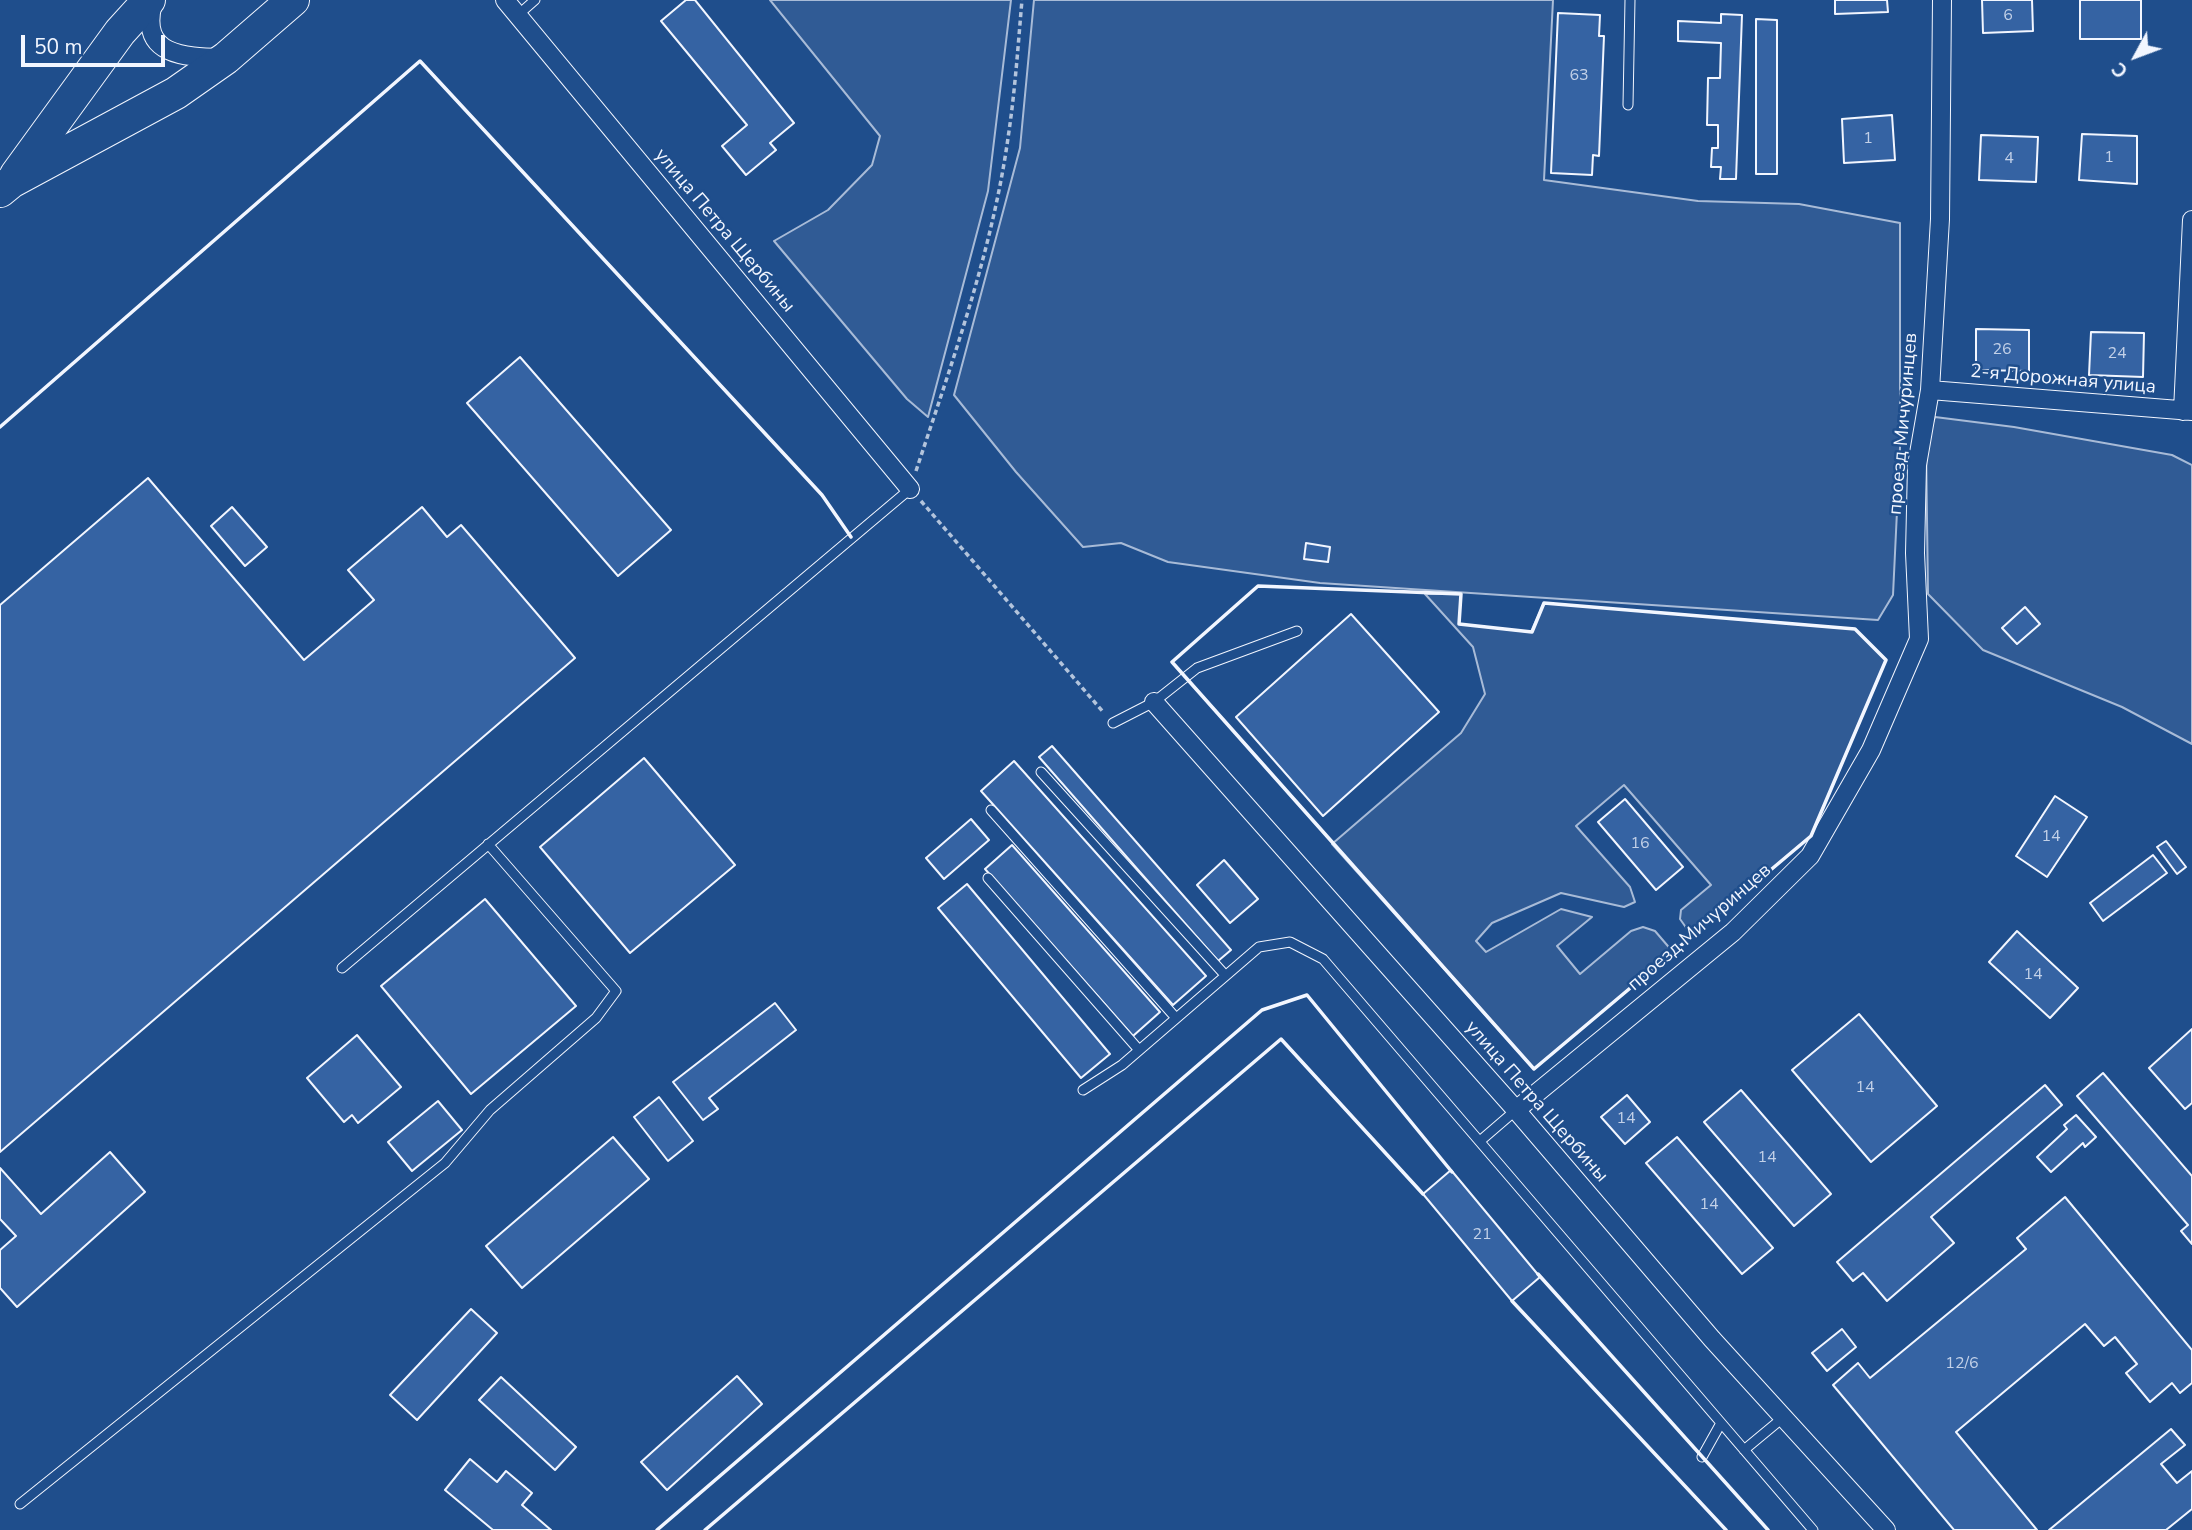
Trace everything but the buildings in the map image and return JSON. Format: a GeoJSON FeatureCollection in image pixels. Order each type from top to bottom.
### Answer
{"type":"FeatureCollection","features":[{"type":"Feature","properties":{"kind":"highway"},"geometry":{"type":"LineString","coordinates":[[5,186],[120,32],[151,0]]}},
{"type":"Feature","properties":{"kind":"highway"},"geometry":{"type":"LineString","coordinates":[[5,186],[176,93],[226,58],[293,0]]}},
{"type":"Feature","properties":{"kind":"street"},"geometry":{"type":"LineString","coordinates":[[151,0],[148,24],[159,44],[175,55],[226,58]]}},
{"type":"Feature","properties":{"kind":"street","name":"улица Петра Щербины"},"geometry":{"type":"LineString","coordinates":[[505,0],[910,489]]}},
{"type":"Feature","properties":{"kind":"street","name":"проезд Мичуринцев"},"geometry":{"type":"LineString","coordinates":[[1516,1110],[1741,923],[1810,856],[1871,750],[1919,639],[1915,553],[1917,465],[1930,390],[1940,219],[1942,0]]}},
{"type":"Feature","properties":{"kind":"street"},"geometry":{"type":"LineString","coordinates":[[2188,411],[2192,220]]}},
{"type":"Feature","properties":{"kind":"street","name":"2-я Дорожная улица"},"geometry":{"type":"LineString","coordinates":[[1930,390],[2188,411]]}},
{"type":"Feature","properties":{"kind":"street","name":"улица Петра Щербины"},"geometry":{"type":"LineString","coordinates":[[1154,702],[1516,1110],[1712,1339],[1785,1416],[1886,1530]]}},
{"type":"Feature","properties":{"kind":"lane"},"geometry":{"type":"LineString","coordinates":[[518,15],[535,0]]}},
{"type":"Feature","properties":{"kind":"lane"},"geometry":{"type":"LineString","coordinates":[[1628,105],[1630,0]]}},
{"type":"Feature","properties":{"kind":"lane"},"geometry":{"type":"LineString","coordinates":[[342,968],[910,489]]}},
{"type":"Feature","properties":{"kind":"lane"},"geometry":{"type":"LineString","coordinates":[[1113,723],[1154,702],[1197,667],[1297,631]]}},
{"type":"Feature","properties":{"kind":"lane"},"geometry":{"type":"LineString","coordinates":[[1041,772],[1225,975]]}},
{"type":"Feature","properties":{"kind":"lane"},"geometry":{"type":"LineString","coordinates":[[990,810],[1176,1018]]}},
{"type":"Feature","properties":{"kind":"lane"},"geometry":{"type":"LineString","coordinates":[[20,1504],[445,1163],[489,1110],[596,1018],[616,991],[488,844]]}},
{"type":"Feature","properties":{"kind":"lane"},"geometry":{"type":"LineString","coordinates":[[988,878],[1139,1050]]}},
{"type":"Feature","properties":{"kind":"lane"},"geometry":{"type":"LineString","coordinates":[[1083,1090],[1139,1050],[1259,947],[1290,942],[1323,959],[1813,1530]]}},
{"type":"Feature","properties":{"kind":"lane"},"geometry":{"type":"LineString","coordinates":[[1480,1141],[1516,1110]]}},
{"type":"Feature","properties":{"kind":"lane"},"geometry":{"type":"LineString","coordinates":[[1744,1450],[1785,1416]]}},
{"type":"Feature","properties":{"kind":"lane"},"geometry":{"type":"LineString","coordinates":[[1702,1457],[1721,1423]]}},
{"type":"Feature","properties":{"kind":"path"},"geometry":{"type":"LineString","coordinates":[[1022,0],[1008,139],[989,231],[965,324],[910,489],[1113,723]]}},
{"type":"Feature","properties":{"kind":"shaded area"},"geometry":{"type":"Polygon","coordinates":[[[770,0],[1011,0],[988,191],[928,417],[907,399],[774,241],[828,210],[872,165],[880,136],[770,0]]]}},
{"type":"Feature","properties":{"kind":"shaded area"},"geometry":{"type":"Polygon","coordinates":[[[1034,0],[1553,0],[1544,180],[1698,201],[1799,204],[1900,223],[1900,448],[1893,595],[1878,620],[1320,583],[1168,562],[1121,543],[1083,547],[1016,472],[954,395],[1020,148],[1034,0]]]}},
{"type":"Feature","properties":{"kind":"shaded area"},"geometry":{"type":"Polygon","coordinates":[[[1935,417],[2014,427],[2172,455],[2192,465],[2192,744],[2122,707],[1983,650],[1928,594],[1926,443],[1935,417]]]}},
{"type":"Feature","properties":{"kind":"shaded area"},"geometry":{"type":"Polygon","coordinates":[[[1425,594],[1461,594],[1459,624],[1531,632],[1544,603],[1855,629],[1886,660],[1811,836],[1692,936],[1680,919],[1681,910],[1711,885],[1624,785],[1576,826],[1630,887],[1635,902],[1624,907],[1561,893],[1492,923],[1476,941],[1486,952],[1561,909],[1592,917],[1557,946],[1580,974],[1631,931],[1643,927],[1655,931],[1673,952],[1534,1069],[1332,844],[1461,733],[1485,694],[1473,647],[1425,594]]]}},
{"type":"Feature","properties":{"kind":"wall"},"geometry":{"type":"LineString","coordinates":[[0,427],[420,61],[822,495],[851,537]]}},
{"type":"Feature","properties":{"kind":"wall"},"geometry":{"type":"LineString","coordinates":[[1258,586],[1461,594],[1459,624],[1532,632],[1544,603],[1855,629],[1886,660],[1811,836],[1534,1069],[1172,662],[1258,586]]}},
{"type":"Feature","properties":{"kind":"wall"},"geometry":{"type":"LineString","coordinates":[[657,1530],[1262,1010],[1307,995],[1452,1172]]}},
{"type":"Feature","properties":{"kind":"wall"},"geometry":{"type":"LineString","coordinates":[[705,1530],[1281,1039],[1423,1194]]}},
{"type":"Feature","properties":{"kind":"wall"},"geometry":{"type":"LineString","coordinates":[[1538,1274],[1768,1530]]}},
{"type":"Feature","properties":{"kind":"wall"},"geometry":{"type":"LineString","coordinates":[[1512,1301],[1726,1530]]}}]}
